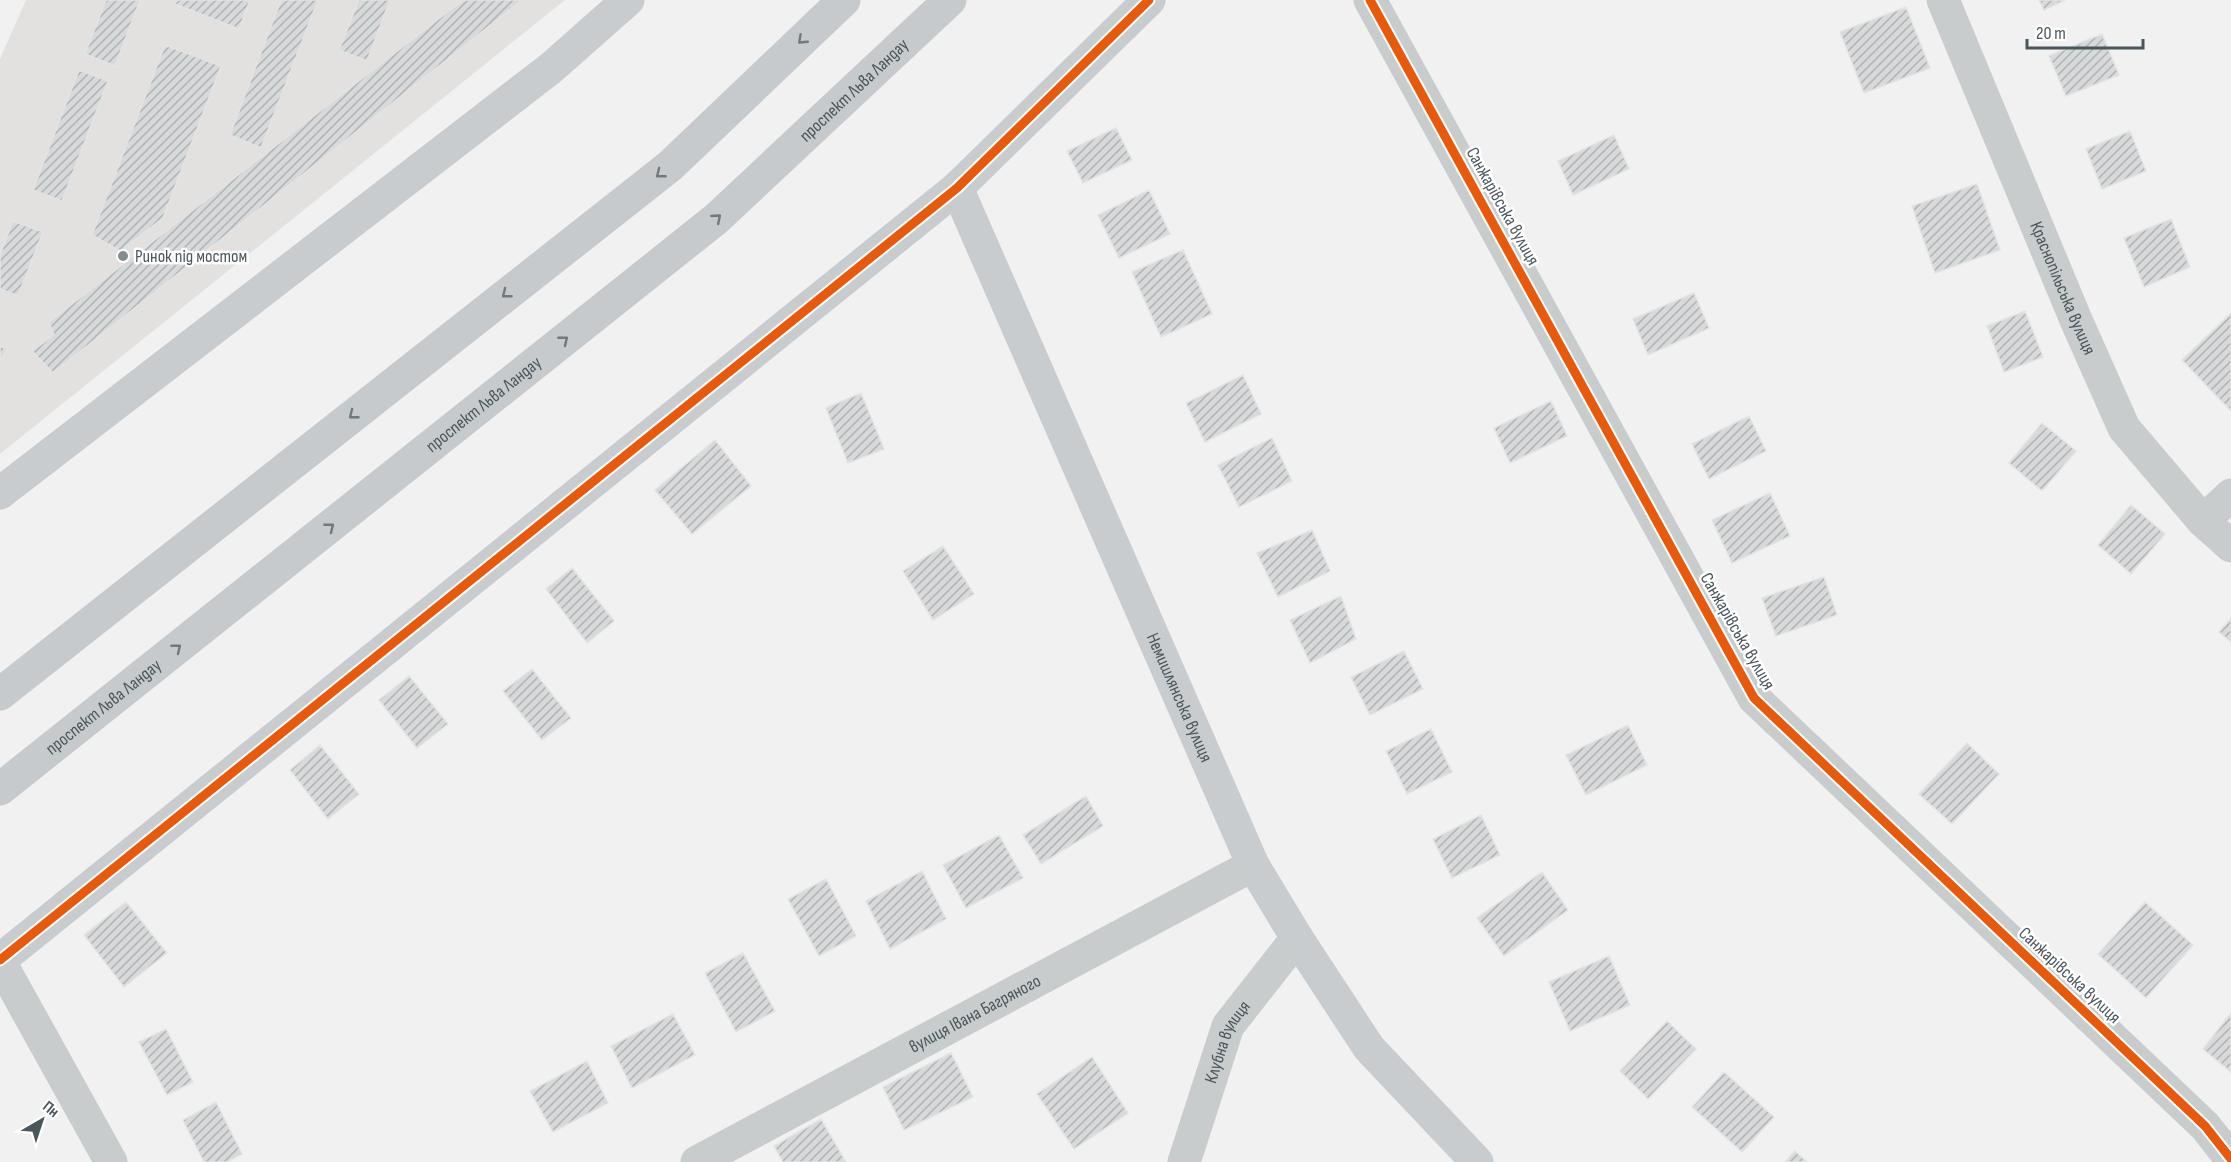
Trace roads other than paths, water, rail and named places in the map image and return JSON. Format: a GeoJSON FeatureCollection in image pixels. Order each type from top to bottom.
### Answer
{"type":"FeatureCollection","features":[{"type":"Feature","properties":{"kind":"main road"},"geometry":{"type":"LineString","coordinates":[[0,694],[670,166],[844,0]]}},
{"type":"Feature","properties":{"kind":"main road","name":"проспект Льва Ландау"},"geometry":{"type":"LineString","coordinates":[[0,789],[716,219],[950,0]]}},
{"type":"Feature","properties":{"kind":"street"},"geometry":{"type":"LineString","coordinates":[[0,493],[551,68],[628,0]]}},
{"type":"Feature","properties":{"kind":"street"},"geometry":{"type":"LineString","coordinates":[[111,1162],[0,961],[957,188],[1149,0]]}},
{"type":"Feature","properties":{"kind":"street","name":"Санжарівська вулиця"},"geometry":{"type":"LineString","coordinates":[[1370,0],[1754,698],[2205,1126],[2231,1160]]}},
{"type":"Feature","properties":{"kind":"street","name":"Краснопільська вулиця"},"geometry":{"type":"LineString","coordinates":[[1942,0],[2076,320],[2124,428],[2202,521],[2231,546]]}},
{"type":"Feature","properties":{"kind":"street","name":"Немишлянська вулиця"},"geometry":{"type":"LineString","coordinates":[[957,188],[1253,865],[1368,1048],[1477,1162]]}},
{"type":"Feature","properties":{"kind":"street"},"geometry":{"type":"LineString","coordinates":[[2202,521],[2231,495]]}},
{"type":"Feature","properties":{"kind":"street","name":"вулиця Івана Багряного"},"geometry":{"type":"LineString","coordinates":[[697,1162],[1253,865]]}},
{"type":"Feature","properties":{"kind":"street","name":"Клубна вулиця"},"geometry":{"type":"LineString","coordinates":[[1184,1162],[1228,1026],[1297,938]]}},
{"type":"Feature","properties":{"kind":"place","name":"Ринок під мостом"},"geometry":{"type":"Point","coordinates":[123,256]}}]}
